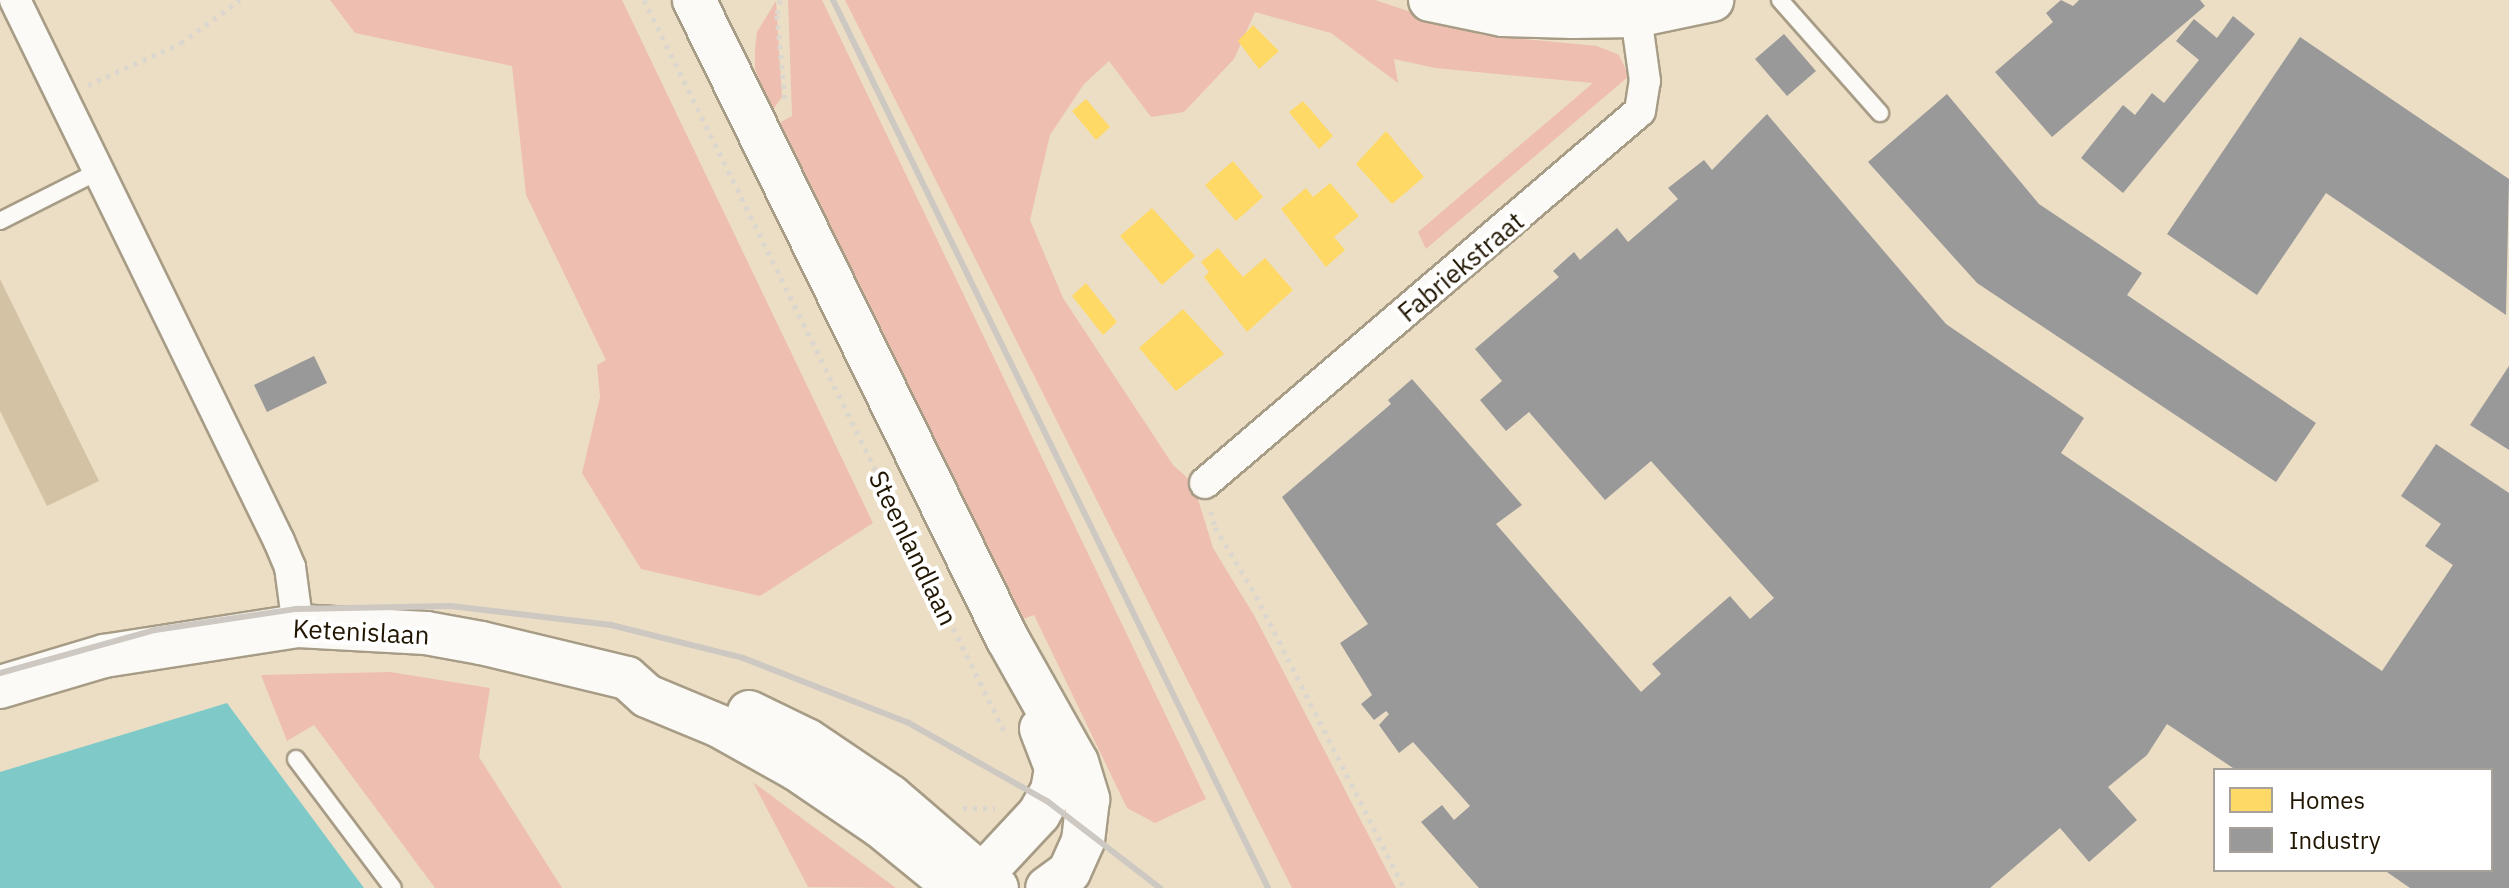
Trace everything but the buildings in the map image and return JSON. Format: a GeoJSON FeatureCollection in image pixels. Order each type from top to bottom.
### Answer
{"type":"FeatureCollection","features":[{"type":"Feature","properties":{"kind":"main road"},"geometry":{"type":"LineString","coordinates":[[1430,0],[1503,15],[1636,16],[1712,0]]}},
{"type":"Feature","properties":{"kind":"main road","name":"Steenlandlaan"},"geometry":{"type":"LineString","coordinates":[[702,3],[1007,638],[1077,762],[1088,799],[1078,856],[1069,872],[1047,888]]}},
{"type":"Feature","properties":{"kind":"main road","name":"Ketenislaan"},"geometry":{"type":"LineString","coordinates":[[0,687],[104,656],[298,626],[426,633],[627,678],[644,674],[694,689],[807,740],[890,796],[977,884]]}},
{"type":"Feature","properties":{"kind":"main road","name":"Steenlandlaan"},"geometry":{"type":"LineString","coordinates":[[977,884],[1039,814],[1052,791],[1056,768],[1007,638]]}},
{"type":"Feature","properties":{"kind":"street"},"geometry":{"type":"LineString","coordinates":[[15,0],[290,567],[298,626]]}},
{"type":"Feature","properties":{"kind":"street","name":"Fabriekstraat"},"geometry":{"type":"LineString","coordinates":[[1205,483],[1640,111],[1645,81],[1636,16]]}},
{"type":"Feature","properties":{"kind":"lane"},"geometry":{"type":"LineString","coordinates":[[1780,0],[1880,113]]}},
{"type":"Feature","properties":{"kind":"lane"},"geometry":{"type":"LineString","coordinates":[[0,221],[97,172]]}},
{"type":"Feature","properties":{"kind":"lane"},"geometry":{"type":"LineString","coordinates":[[296,759],[393,888]]}},
{"type":"Feature","properties":{"kind":"path"},"geometry":{"type":"LineString","coordinates":[[60,93],[181,43],[240,0]]}},
{"type":"Feature","properties":{"kind":"path","name":"Steenlandlaan"},"geometry":{"type":"LineString","coordinates":[[644,0],[1011,746]]}},
{"type":"Feature","properties":{"kind":"path"},"geometry":{"type":"LineString","coordinates":[[1205,483],[1215,527],[1256,596],[1404,888]]}},
{"type":"Feature","properties":{"kind":"path"},"geometry":{"type":"LineString","coordinates":[[953,804],[980,811],[1005,802]]}},
{"type":"Feature","properties":{"kind":"shaded area"},"geometry":{"type":"Polygon","coordinates":[[[330,0],[622,0],[873,523],[760,596],[641,569],[582,473],[600,397],[597,365],[606,360],[526,195],[512,66],[355,33],[330,0]]]}},
{"type":"Feature","properties":{"kind":"shaded area"},"geometry":{"type":"Polygon","coordinates":[[[788,0],[822,0],[1206,799],[1155,823],[1127,808],[1034,615],[1023,619],[779,123],[792,116],[788,0]]]}},
{"type":"Feature","properties":{"kind":"shaded area"},"geometry":{"type":"Polygon","coordinates":[[[845,0],[1375,0],[1481,35],[1597,46],[1619,55],[1629,76],[1426,249],[1418,232],[1593,83],[1435,68],[1394,59],[1398,83],[1331,33],[1255,12],[1234,59],[1184,112],[1151,117],[1109,61],[1084,84],[1050,135],[1030,220],[1063,298],[1173,465],[1193,483],[1213,548],[1255,617],[1396,888],[1292,888],[845,0]]]}},
{"type":"Feature","properties":{"kind":"shaded area"},"geometry":{"type":"Polygon","coordinates":[[[776,1],[782,97],[772,111],[755,69],[755,49],[757,32],[776,1]]]}},
{"type":"Feature","properties":{"kind":"shaded area"},"geometry":{"type":"Polygon","coordinates":[[[390,672],[490,688],[479,757],[562,888],[435,888],[314,725],[287,741],[261,675],[390,672]]]}},
{"type":"Feature","properties":{"kind":"shaded area"},"geometry":{"type":"Polygon","coordinates":[[[753,782],[896,888],[808,887],[753,782]]]}},
{"type":"Feature","properties":{"kind":"water"},"geometry":{"type":"Polygon","coordinates":[[[227,703],[364,888],[0,888],[0,772],[227,703]]]}},
{"type":"Feature","properties":{"kind":"railway"},"geometry":{"type":"LineString","coordinates":[[833,0],[1268,888]]}},
{"type":"Feature","properties":{"kind":"railway"},"geometry":{"type":"LineString","coordinates":[[0,673],[155,630],[296,609],[451,606],[611,625],[743,658],[909,723],[1047,801],[1160,888]]}}]}
